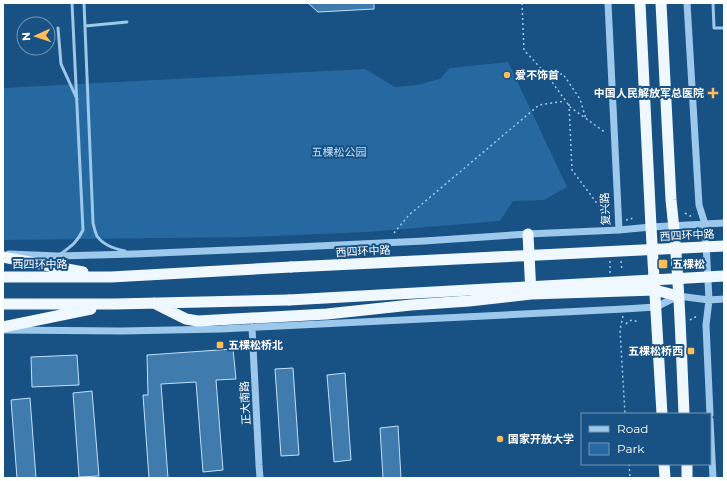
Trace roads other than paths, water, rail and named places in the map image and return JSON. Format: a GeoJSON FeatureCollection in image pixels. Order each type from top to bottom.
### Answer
{"type":"FeatureCollection","features":[{"type":"Feature","properties":{"kind":"highway"},"geometry":{"type":"LineString","coordinates":[[640,3],[662,413]]}},
{"type":"Feature","properties":{"kind":"highway"},"geometry":{"type":"LineString","coordinates":[[661,3],[684,413]]}},
{"type":"Feature","properties":{"kind":"highway"},"geometry":{"type":"LineString","coordinates":[[528,234],[532,294]]}},
{"type":"Feature","properties":{"kind":"highway","name":"西四环中路"},"geometry":{"type":"LineString","coordinates":[[3,277],[111,277],[724,246]]}},
{"type":"Feature","properties":{"kind":"highway"},"geometry":{"type":"LineString","coordinates":[[3,257],[111,277]]}},
{"type":"Feature","properties":{"kind":"highway"},"geometry":{"type":"LineString","coordinates":[[3,304],[115,304],[289,300],[724,276]]}},
{"type":"Feature","properties":{"kind":"highway"},"geometry":{"type":"LineString","coordinates":[[154,303],[186,319],[198,321],[327,314],[532,294],[655,290],[678,296]]}},
{"type":"Feature","properties":{"kind":"highway"},"geometry":{"type":"LineString","coordinates":[[3,327],[115,304]]}},
{"type":"Feature","properties":{"kind":"highway"},"geometry":{"type":"LineString","coordinates":[[664,465],[665,478]]}},
{"type":"Feature","properties":{"kind":"highway"},"geometry":{"type":"LineString","coordinates":[[687,465],[687,478]]}},
{"type":"Feature","properties":{"kind":"street","name":"复兴路"},"geometry":{"type":"LineString","coordinates":[[608,3],[619,230]]}},
{"type":"Feature","properties":{"kind":"street"},"geometry":{"type":"LineString","coordinates":[[687,3],[699,205],[705,224],[709,300],[706,325],[710,413]]}},
{"type":"Feature","properties":{"kind":"street","name":"西四环中路"},"geometry":{"type":"LineString","coordinates":[[3,254],[58,256],[134,254],[387,243],[724,223]]}},
{"type":"Feature","properties":{"kind":"street"},"geometry":{"type":"LineString","coordinates":[[3,330],[122,331],[209,329],[624,310],[656,307],[678,296],[709,300],[724,299]]}},
{"type":"Feature","properties":{"kind":"street","name":"正大南路"},"geometry":{"type":"LineString","coordinates":[[252,327],[260,478]]}},
{"type":"Feature","properties":{"kind":"street"},"geometry":{"type":"LineString","coordinates":[[711,439],[713,478]]}},
{"type":"Feature","properties":{"kind":"lane"},"geometry":{"type":"LineString","coordinates":[[58,256],[73,246],[80,237],[82,230],[72,3]]}},
{"type":"Feature","properties":{"kind":"lane"},"geometry":{"type":"LineString","coordinates":[[84,3],[93,223],[97,236],[104,243],[114,248],[134,254]]}},
{"type":"Feature","properties":{"kind":"lane"},"geometry":{"type":"LineString","coordinates":[[713,3],[714,28],[724,28]]}},
{"type":"Feature","properties":{"kind":"lane"},"geometry":{"type":"LineString","coordinates":[[85,26],[127,22]]}},
{"type":"Feature","properties":{"kind":"lane"},"geometry":{"type":"LineString","coordinates":[[58,28],[61,64],[77,101]]}},
{"type":"Feature","properties":{"kind":"place","name":"爱不饰首"},"geometry":{"type":"Point","coordinates":[507,75]}},
{"type":"Feature","properties":{"kind":"place","name":"中国人民解放军总医院"},"geometry":{"type":"Point","coordinates":[713,93]}},
{"type":"Feature","properties":{"kind":"place","name":"五棵松"},"geometry":{"type":"Point","coordinates":[663,264]}},
{"type":"Feature","properties":{"kind":"place","name":"五棵松桥北"},"geometry":{"type":"Point","coordinates":[220,345]}},
{"type":"Feature","properties":{"kind":"place","name":"五棵松桥西"},"geometry":{"type":"Point","coordinates":[691,351]}},
{"type":"Feature","properties":{"kind":"place","name":"国家开放大学"},"geometry":{"type":"Point","coordinates":[500,439]}},
{"type":"Feature","properties":{"kind":"park label","name":"五棵松公园"},"geometry":{"type":"Point","coordinates":[339,152]}}]}
